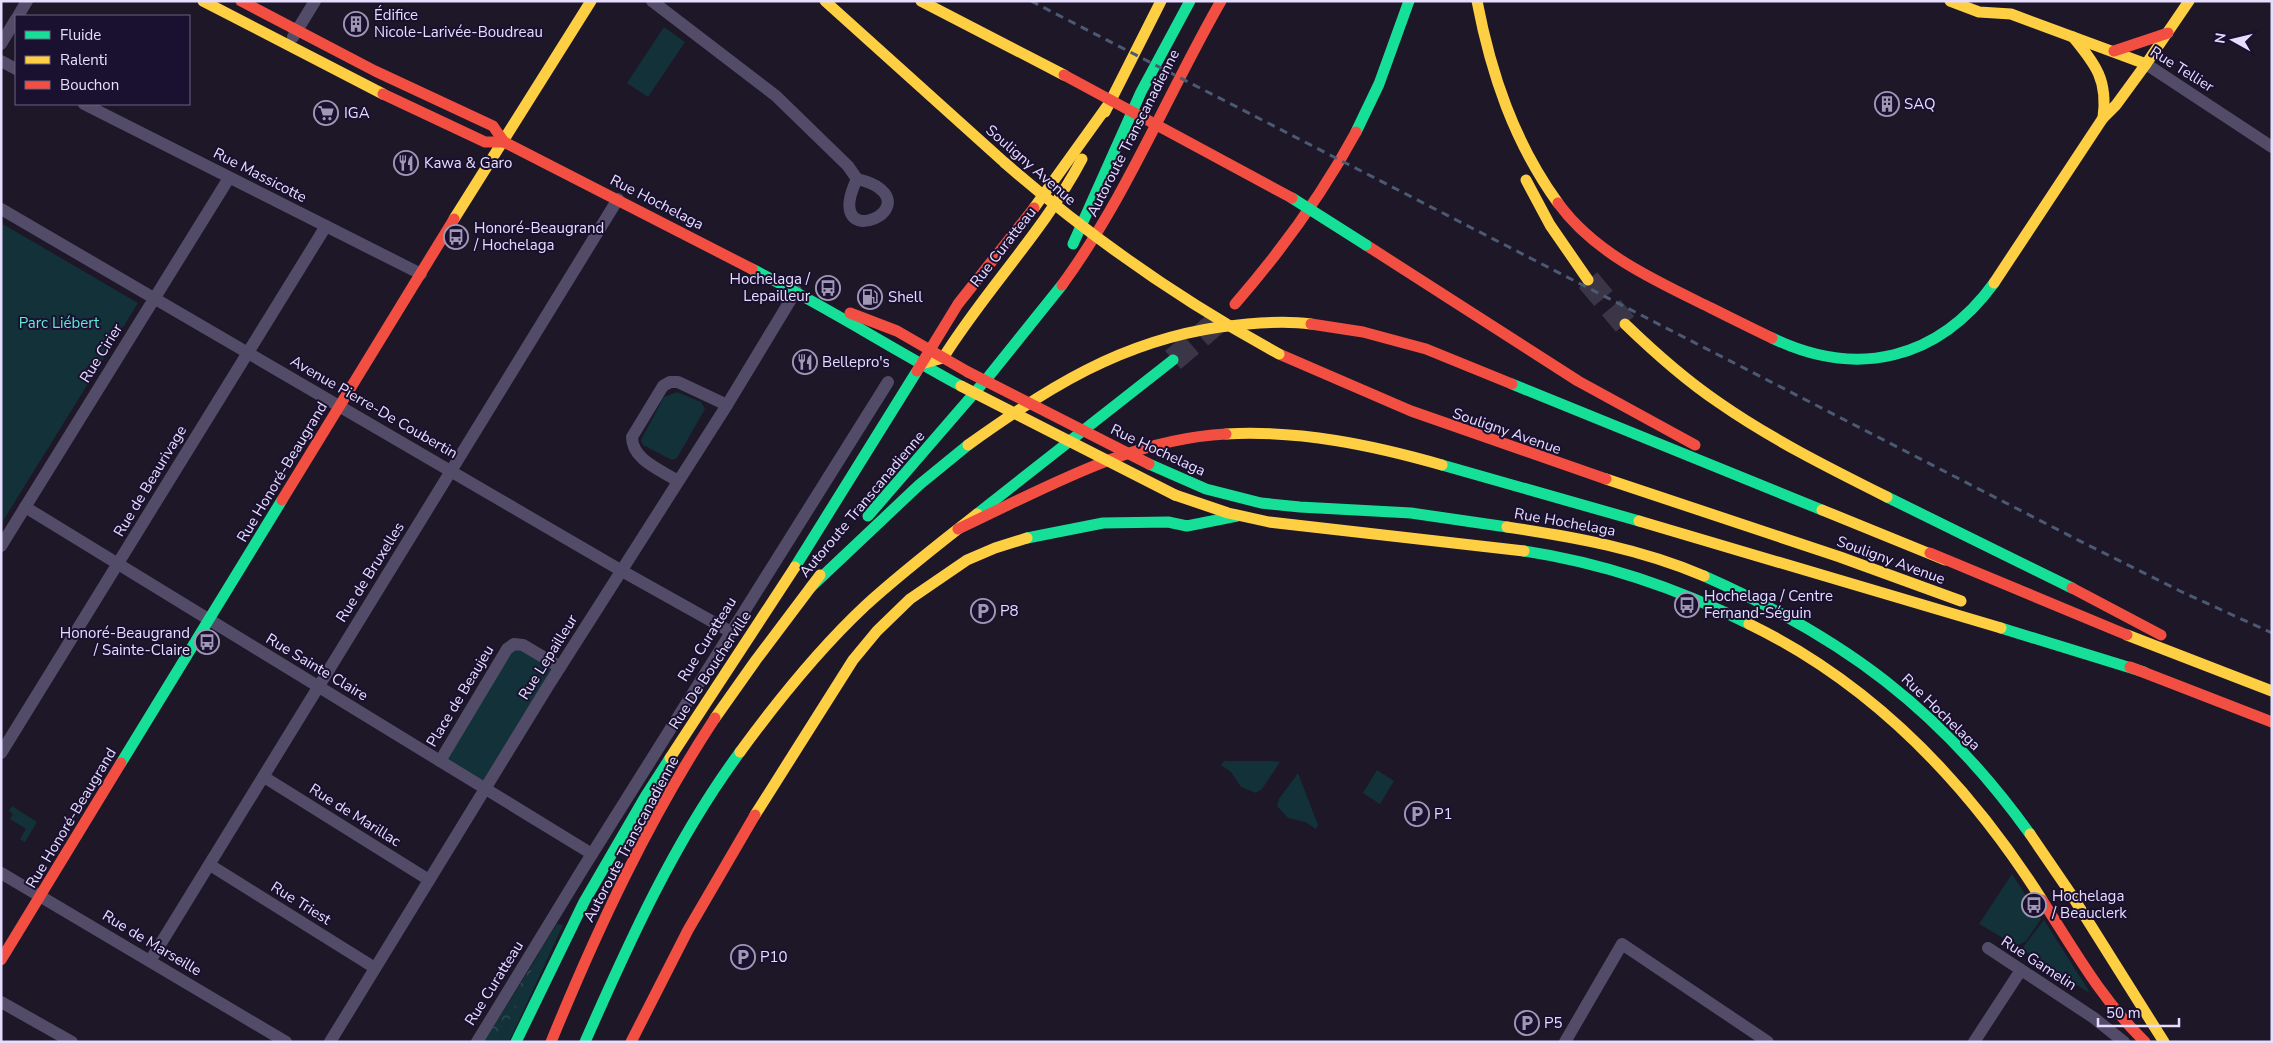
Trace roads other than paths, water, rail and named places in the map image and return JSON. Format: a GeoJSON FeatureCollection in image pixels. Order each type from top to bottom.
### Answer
{"type":"FeatureCollection","features":[{"type":"Feature","properties":{"kind":"main road","name":"Rue Hochelaga"},"geometry":{"type":"LineString","coordinates":[[203,1],[367,86],[485,142],[504,142],[618,199],[796,291],[961,386],[1175,495],[1238,516],[1278,524],[1492,546],[1571,558],[1683,592],[1748,621],[1817,662],[1880,710],[1921,747],[1970,799],[2014,856],[2104,997],[2145,1042]]}},
{"type":"Feature","properties":{"kind":"main road","name":"Rue Hochelaga"},"geometry":{"type":"LineString","coordinates":[[241,1],[375,71],[493,126],[504,142]]}},
{"type":"Feature","properties":{"kind":"main road","name":"Rue Honoré-Beaugrand"},"geometry":{"type":"LineString","coordinates":[[1,960],[421,274],[591,1]]}},
{"type":"Feature","properties":{"kind":"main road","name":"Souligny Avenue"},"geometry":{"type":"LineString","coordinates":[[825,1],[1068,218],[1130,264],[1183,299],[1279,354],[1361,392],[1449,427],[1869,566],[1967,604]]}},
{"type":"Feature","properties":{"kind":"main road","name":"Souligny Avenue"},"geometry":{"type":"LineString","coordinates":[[921,1],[1275,188],[1549,363],[1616,403],[1716,456],[1945,560],[2099,624],[2272,691]]}},
{"type":"Feature","properties":{"kind":"main road","name":"Rue Curatteau"},"geometry":{"type":"LineString","coordinates":[[943,358],[965,323],[1038,229],[1076,173],[1108,105],[1162,1]]}},
{"type":"Feature","properties":{"kind":"main road"},"geometry":{"type":"LineString","coordinates":[[964,405],[1038,304],[1064,260],[1087,214],[1145,85],[1190,1]]}},
{"type":"Feature","properties":{"kind":"main road","name":"Autoroute Transcanadienne"},"geometry":{"type":"LineString","coordinates":[[551,1042],[607,912],[668,797],[719,714],[766,645],[868,515],[1055,297],[1101,229],[1144,151],[1188,60],[1221,1]]}},
{"type":"Feature","properties":{"kind":"main road"},"geometry":{"type":"LineString","coordinates":[[1234,304],[1260,277],[1297,230],[1325,190],[1345,156],[1380,84],[1409,1]]}},
{"type":"Feature","properties":{"kind":"main road"},"geometry":{"type":"LineString","coordinates":[[1472,1],[1488,77],[1510,144]]}},
{"type":"Feature","properties":{"kind":"main road"},"geometry":{"type":"LineString","coordinates":[[1477,1],[1496,78],[1519,137],[1552,195],[1574,222],[1598,244],[1647,275],[1774,340],[1819,356],[1847,360],[1891,356],[1927,344],[1958,324],[1978,304],[1992,286],[2103,118],[2116,105],[2190,1]]}},
{"type":"Feature","properties":{"kind":"main road","name":"Rue Tellier"},"geometry":{"type":"LineString","coordinates":[[1950,1],[1978,12],[2011,14]]}},
{"type":"Feature","properties":{"kind":"main road","name":"Rue Tellier"},"geometry":{"type":"LineString","coordinates":[[1992,1],[2011,14],[2146,64]]}},
{"type":"Feature","properties":{"kind":"main road"},"geometry":{"type":"LineString","coordinates":[[2114,51],[2168,33]]}},
{"type":"Feature","properties":{"kind":"main road"},"geometry":{"type":"LineString","coordinates":[[2072,36],[2096,65],[2102,77],[2106,98],[2103,118]]}},
{"type":"Feature","properties":{"kind":"main road"},"geometry":{"type":"LineString","coordinates":[[367,86],[375,71]]}},
{"type":"Feature","properties":{"kind":"main road","name":"Rue Curatteau"},"geometry":{"type":"LineString","coordinates":[[930,351],[958,304],[1053,184],[1108,105]]}},
{"type":"Feature","properties":{"kind":"main road"},"geometry":{"type":"LineString","coordinates":[[1522,172],[1550,225],[1588,280]]}},
{"type":"Feature","properties":{"kind":"main road","name":"Rue Hochelaga"},"geometry":{"type":"LineString","coordinates":[[796,291],[897,331],[968,372],[1182,481],[1197,486],[1230,496],[1268,504],[1411,513],[1539,532],[1625,548],[1660,558],[1715,580],[1804,626],[1848,651],[1895,687],[1966,754],[2036,844],[2164,1042]]}},
{"type":"Feature","properties":{"kind":"main road"},"geometry":{"type":"LineString","coordinates":[[811,587],[936,470],[1024,404],[1084,368],[1142,344],[1207,328],[1245,323],[1280,322],[1343,328],[1400,341],[1467,365],[1945,560]]}},
{"type":"Feature","properties":{"kind":"main road"},"geometry":{"type":"LineString","coordinates":[[1625,324],[1659,358],[1702,393],[1776,441],[1997,552],[2107,604],[2237,677]]}},
{"type":"Feature","properties":{"kind":"main road","name":"Rue De Boucherville"},"geometry":{"type":"LineString","coordinates":[[516,1042],[563,943],[608,860],[714,689],[835,505],[930,351]]}},
{"type":"Feature","properties":{"kind":"main road"},"geometry":{"type":"LineString","coordinates":[[921,364],[943,358]]}},
{"type":"Feature","properties":{"kind":"main road"},"geometry":{"type":"LineString","coordinates":[[585,1042],[616,972],[666,872],[705,804],[743,746],[794,681],[851,620],[890,584],[1173,360]]}},
{"type":"Feature","properties":{"kind":"main road"},"geometry":{"type":"LineString","coordinates":[[958,529],[1089,466],[1147,446],[1204,435],[1228,433],[1276,433],[1315,436],[1410,457],[1737,549],[2144,672]]}},
{"type":"Feature","properties":{"kind":"main road"},"geometry":{"type":"LineString","coordinates":[[1168,522],[1182,512],[1197,486]]}},
{"type":"Feature","properties":{"kind":"main road"},"geometry":{"type":"LineString","coordinates":[[631,1042],[699,910],[760,806],[853,660],[877,631],[898,610],[920,591],[958,565],[1007,544],[1081,526],[1117,522],[1168,522],[1193,525],[1238,516]]}},
{"type":"Feature","properties":{"kind":"main road"},"geometry":{"type":"LineString","coordinates":[[1986,611],[2272,722]]}},
{"type":"Feature","properties":{"kind":"street"},"geometry":{"type":"LineString","coordinates":[[19,15],[27,1]]}},
{"type":"Feature","properties":{"kind":"street"},"geometry":{"type":"LineString","coordinates":[[288,45],[315,1]]}},
{"type":"Feature","properties":{"kind":"street"},"geometry":{"type":"LineString","coordinates":[[652,1],[776,96],[848,166],[857,179]]}},
{"type":"Feature","properties":{"kind":"street"},"geometry":{"type":"LineString","coordinates":[[1,44],[15,21]]}},
{"type":"Feature","properties":{"kind":"street"},"geometry":{"type":"LineString","coordinates":[[1,61],[15,68]]}},
{"type":"Feature","properties":{"kind":"street","name":"Rue Tellier"},"geometry":{"type":"LineString","coordinates":[[2146,64],[2272,147]]}},
{"type":"Feature","properties":{"kind":"street","name":"Rue Massicotte"},"geometry":{"type":"LineString","coordinates":[[86,105],[421,274]]}},
{"type":"Feature","properties":{"kind":"street","name":"Rue Cirier"},"geometry":{"type":"LineString","coordinates":[[1,546],[229,178]]}},
{"type":"Feature","properties":{"kind":"street","name":"Rue de Bruxelles"},"geometry":{"type":"LineString","coordinates":[[150,961],[618,199]]}},
{"type":"Feature","properties":{"kind":"street","name":"Avenue Pierre-De Coubertin"},"geometry":{"type":"LineString","coordinates":[[1,209],[622,571],[731,632]]}},
{"type":"Feature","properties":{"kind":"street","name":"Rue de Beaurivage"},"geometry":{"type":"LineString","coordinates":[[1,753],[326,226]]}},
{"type":"Feature","properties":{"kind":"street","name":"Rue Lepailleur"},"geometry":{"type":"LineString","coordinates":[[330,1042],[560,667],[727,405],[796,291]]}},
{"type":"Feature","properties":{"kind":"street"},"geometry":{"type":"LineString","coordinates":[[678,481],[636,454],[632,446],[632,437],[663,386],[670,382],[678,382],[727,405]]}},
{"type":"Feature","properties":{"kind":"street","name":"Rue Curatteau"},"geometry":{"type":"LineString","coordinates":[[477,1042],[592,854],[888,382]]}},
{"type":"Feature","properties":{"kind":"street","name":"Rue Sainte Claire"},"geometry":{"type":"LineString","coordinates":[[25,507],[592,854]]}},
{"type":"Feature","properties":{"kind":"street","name":"Place de Beaujeu"},"geometry":{"type":"LineString","coordinates":[[440,760],[507,649],[514,644],[523,644],[560,667]]}},
{"type":"Feature","properties":{"kind":"street","name":"Rue de Marillac"},"geometry":{"type":"LineString","coordinates":[[264,777],[429,880]]}},
{"type":"Feature","properties":{"kind":"street","name":"Rue Triest"},"geometry":{"type":"LineString","coordinates":[[210,865],[375,968]]}},
{"type":"Feature","properties":{"kind":"street","name":"Rue de Marseille"},"geometry":{"type":"LineString","coordinates":[[1,873],[286,1042]]}},
{"type":"Feature","properties":{"kind":"street"},"geometry":{"type":"LineString","coordinates":[[1565,1042],[1622,944],[1768,1042]]}},
{"type":"Feature","properties":{"kind":"street","name":"Rue Gamelin"},"geometry":{"type":"LineString","coordinates":[[1988,948],[2094,1018],[2122,1041]]}},
{"type":"Feature","properties":{"kind":"street"},"geometry":{"type":"LineString","coordinates":[[1974,1042],[2021,970]]}},
{"type":"Feature","properties":{"kind":"street"},"geometry":{"type":"LineString","coordinates":[[1,1002],[72,1042]]}},
{"type":"Feature","properties":{"kind":"tunnel"},"geometry":{"type":"LineString","coordinates":[[1588,280],[1625,324]]}},
{"type":"Feature","properties":{"kind":"tunnel"},"geometry":{"type":"LineString","coordinates":[[1173,360],[1217,322]]}},
{"type":"Feature","properties":{"kind":"railway"},"geometry":{"type":"LineString","coordinates":[[1031,1],[2074,538],[2180,591],[2272,633]]}},
{"type":"Feature","properties":{"kind":"place","name":"Édifice Nicole-Larivée-Boudreau"},"geometry":{"type":"Point","coordinates":[356,24]}},
{"type":"Feature","properties":{"kind":"place","name":"SAQ"},"geometry":{"type":"Point","coordinates":[1887,104]}},
{"type":"Feature","properties":{"kind":"place","name":"IGA"},"geometry":{"type":"Point","coordinates":[326,113]}},
{"type":"Feature","properties":{"kind":"place","name":"Kawa & Garo"},"geometry":{"type":"Point","coordinates":[406,163]}},
{"type":"Feature","properties":{"kind":"place","name":"Honoré-Beaugrand / Hochelaga"},"geometry":{"type":"Point","coordinates":[456,237]}},
{"type":"Feature","properties":{"kind":"place","name":"Hochelaga / Lepailleur"},"geometry":{"type":"Point","coordinates":[828,288]}},
{"type":"Feature","properties":{"kind":"place","name":"Shell"},"geometry":{"type":"Point","coordinates":[870,297]}},
{"type":"Feature","properties":{"kind":"place","name":"Bellepro's"},"geometry":{"type":"Point","coordinates":[805,362]}},
{"type":"Feature","properties":{"kind":"place","name":"Hochelaga / Centre Fernand-Séguin"},"geometry":{"type":"Point","coordinates":[1687,605]}},
{"type":"Feature","properties":{"kind":"place","name":"P8"},"geometry":{"type":"Point","coordinates":[983,611]}},
{"type":"Feature","properties":{"kind":"place","name":"Honoré-Beaugrand / Sainte-Claire"},"geometry":{"type":"Point","coordinates":[207,642]}},
{"type":"Feature","properties":{"kind":"place","name":"P1"},"geometry":{"type":"Point","coordinates":[1417,814]}},
{"type":"Feature","properties":{"kind":"place","name":"Hochelaga / Beauclerk"},"geometry":{"type":"Point","coordinates":[2034,905]}},
{"type":"Feature","properties":{"kind":"place","name":"P10"},"geometry":{"type":"Point","coordinates":[743,957]}},
{"type":"Feature","properties":{"kind":"place","name":"P5"},"geometry":{"type":"Point","coordinates":[1527,1023]}},
{"type":"Feature","properties":{"kind":"park label","name":"Parc Liébert"},"geometry":{"type":"Point","coordinates":[59,323]}}]}
